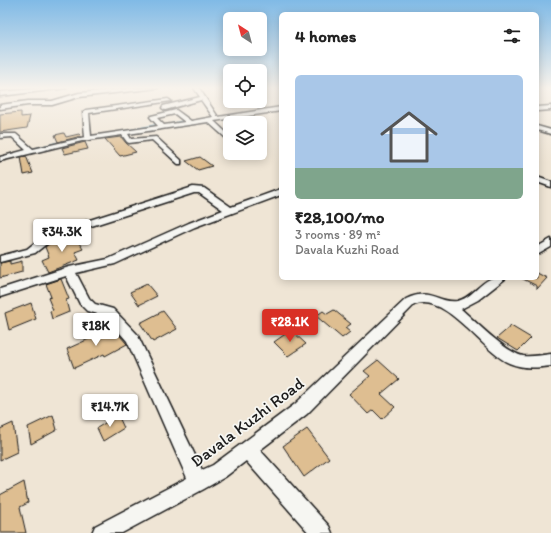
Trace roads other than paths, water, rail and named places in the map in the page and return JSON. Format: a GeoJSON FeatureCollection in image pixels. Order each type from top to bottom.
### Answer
{"type":"FeatureCollection","features":[{"type":"Feature","properties":{"kind":"street"},"geometry":{"type":"LineString","coordinates":[[86,113],[88,138]]}},
{"type":"Feature","properties":{"kind":"street"},"geometry":{"type":"LineString","coordinates":[[163,128],[154,117],[170,113],[179,113],[190,124]]}},
{"type":"Feature","properties":{"kind":"street"},"geometry":{"type":"LineString","coordinates":[[210,113],[223,132]]}},
{"type":"Feature","properties":{"kind":"street"},"geometry":{"type":"LineString","coordinates":[[0,159],[88,138],[257,113]]}},
{"type":"Feature","properties":{"kind":"street"},"geometry":{"type":"LineString","coordinates":[[124,132],[129,141],[154,138],[178,162]]}},
{"type":"Feature","properties":{"kind":"street"},"geometry":{"type":"LineString","coordinates":[[0,136],[14,135],[31,151]]}},
{"type":"Feature","properties":{"kind":"street"},"geometry":{"type":"LineString","coordinates":[[539,180],[551,185]]}},
{"type":"Feature","properties":{"kind":"street"},"geometry":{"type":"LineString","coordinates":[[0,259],[31,251],[50,236],[193,190],[201,190],[230,211]]}},
{"type":"Feature","properties":{"kind":"street"},"geometry":{"type":"LineString","coordinates":[[0,293],[69,271],[111,262],[192,225],[279,193]]}},
{"type":"Feature","properties":{"kind":"street"},"geometry":{"type":"LineString","coordinates":[[539,251],[551,242]]}},
{"type":"Feature","properties":{"kind":"street"},"geometry":{"type":"LineString","coordinates":[[69,271],[84,301],[91,308],[109,312],[132,338],[198,484]]}},
{"type":"Feature","properties":{"kind":"street","name":"Davala Kuzhi Road"},"geometry":{"type":"LineString","coordinates":[[102,533],[198,484],[301,409],[410,302],[416,298],[424,297],[448,304],[463,304],[497,280]]}},
{"type":"Feature","properties":{"kind":"street"},"geometry":{"type":"LineString","coordinates":[[448,304],[500,349],[519,361],[530,363],[551,360]]}},
{"type":"Feature","properties":{"kind":"street"},"geometry":{"type":"LineString","coordinates":[[247,449],[322,533]]}},
{"type":"Feature","properties":{"kind":"waterway"},"geometry":{"type":"LineString","coordinates":[[165,125],[183,122]]}},
{"type":"Feature","properties":{"kind":"waterway"},"geometry":{"type":"LineString","coordinates":[[97,136],[156,126]]}},
{"type":"Feature","properties":{"kind":"waterway"},"geometry":{"type":"LineString","coordinates":[[35,148],[68,141]]}}]}
